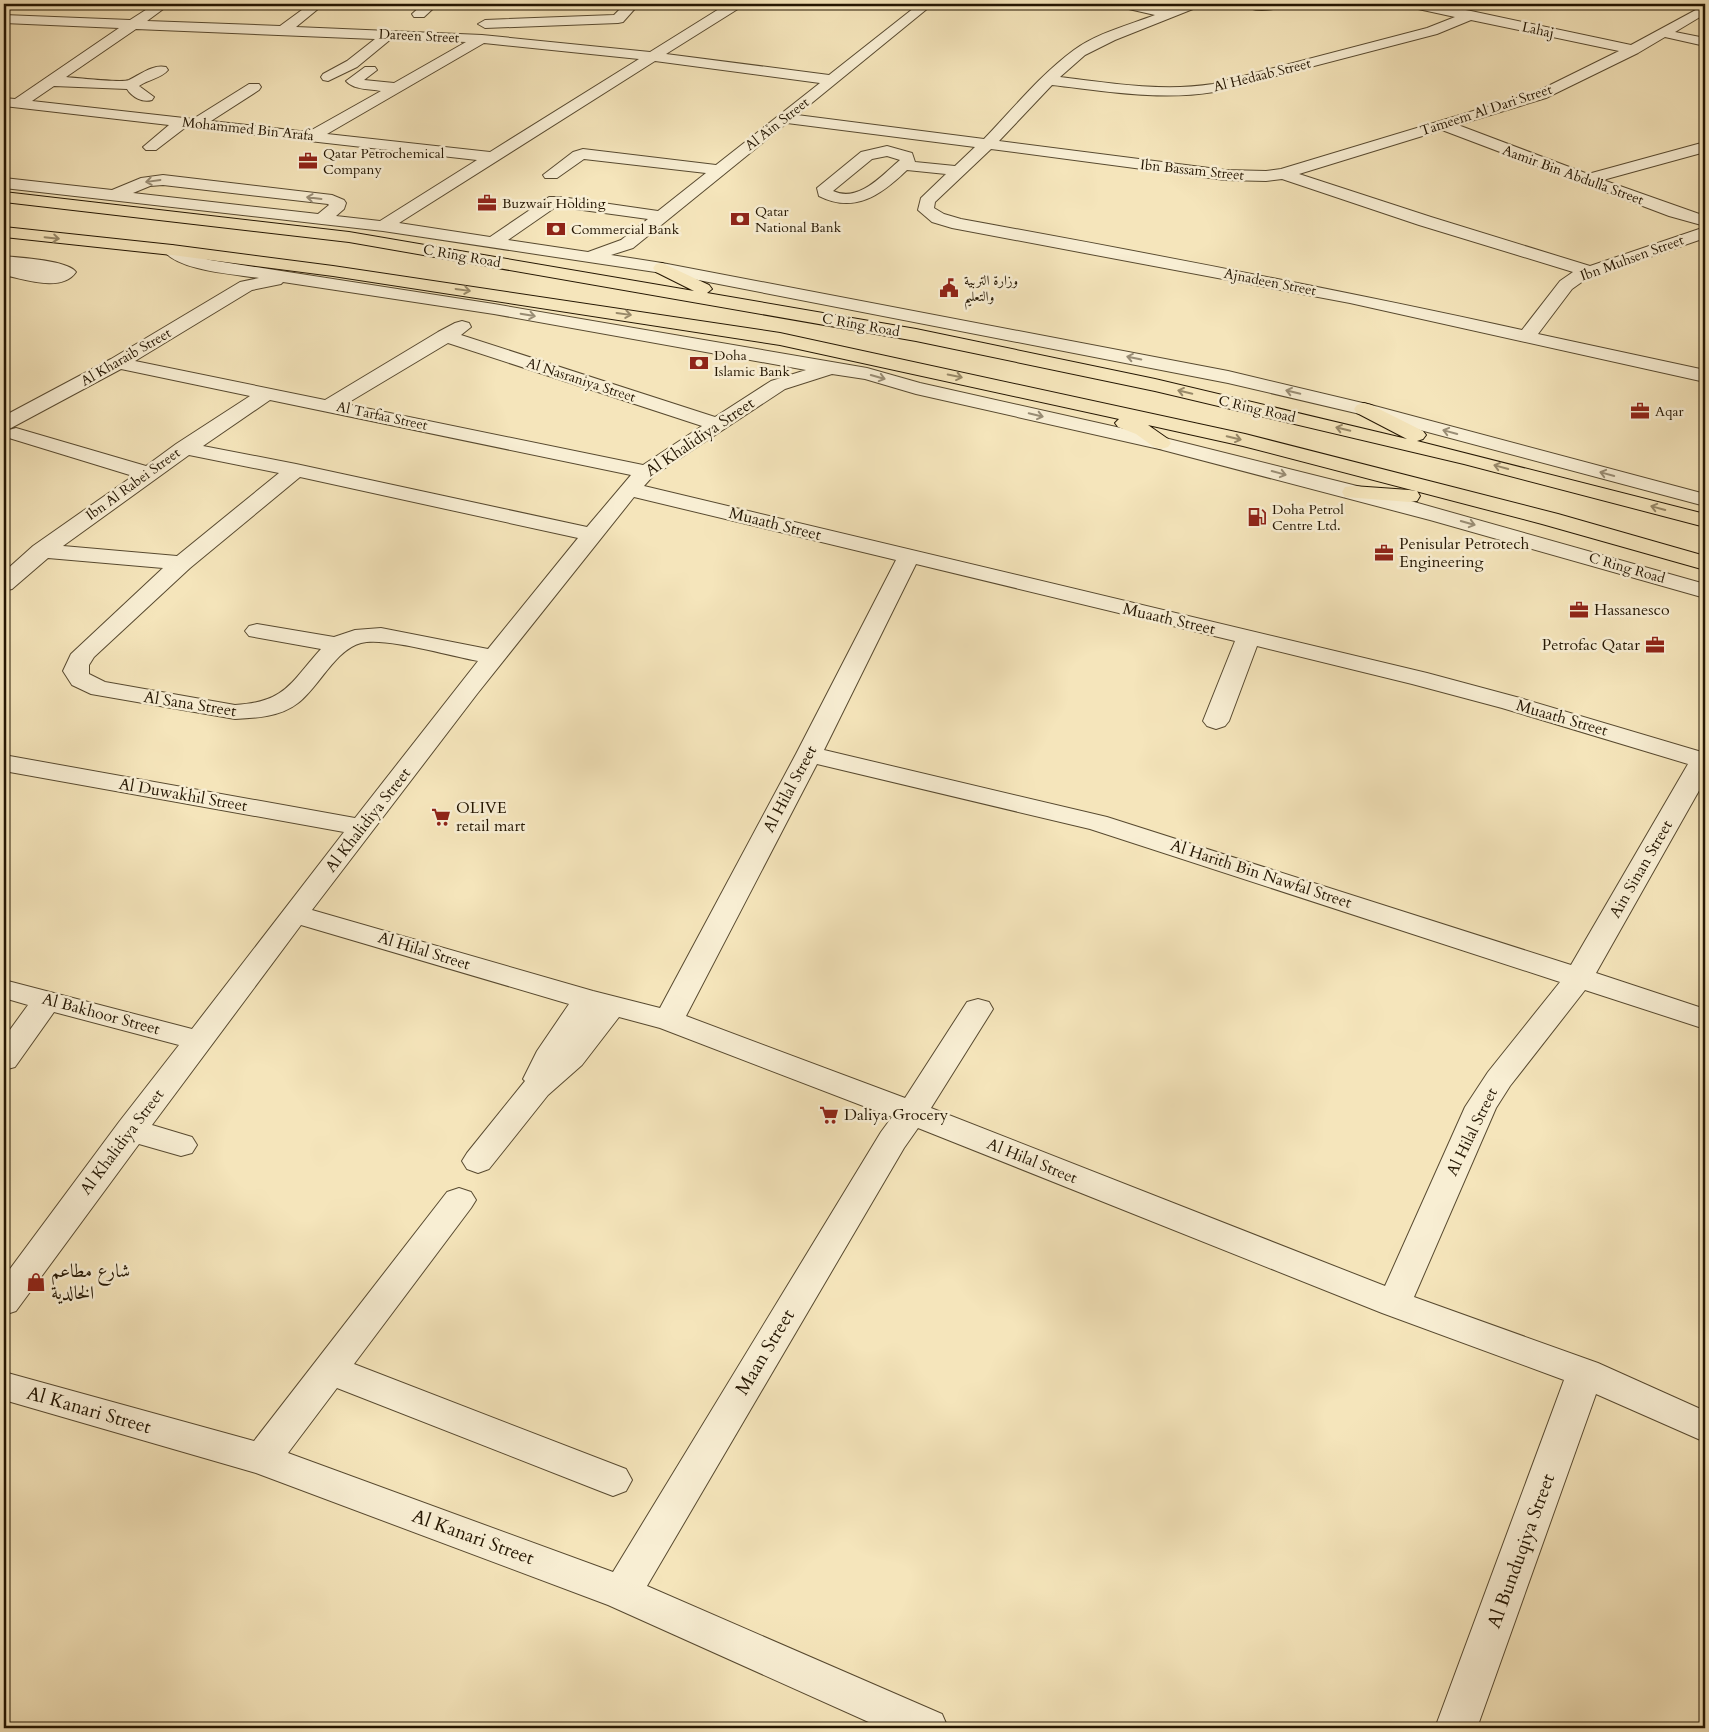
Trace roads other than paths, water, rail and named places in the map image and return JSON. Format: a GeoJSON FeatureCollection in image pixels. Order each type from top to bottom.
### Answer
{"type":"FeatureCollection","features":[{"type":"Feature","properties":{"kind":"highway","name":"C Ring Road"},"geometry":{"type":"LineString","coordinates":[[4,197],[349,237],[916,335],[1155,385],[1468,458],[1705,521]]}},
{"type":"Feature","properties":{"kind":"highway"},"geometry":{"type":"LineString","coordinates":[[4,212],[229,236],[428,262],[465,264],[504,263]]}},
{"type":"Feature","properties":{"kind":"highway","name":"C Ring Road"},"geometry":{"type":"LineString","coordinates":[[9,234],[172,250],[333,271],[780,339],[1245,440],[1550,518],[1705,563]]}},
{"type":"Feature","properties":{"kind":"highway"},"geometry":{"type":"LineString","coordinates":[[662,268],[729,302]]}},
{"type":"Feature","properties":{"kind":"highway"},"geometry":{"type":"LineString","coordinates":[[656,319],[748,354]]}},
{"type":"Feature","properties":{"kind":"highway"},"geometry":{"type":"LineString","coordinates":[[780,339],[963,363],[1115,393],[1490,482],[1705,540]]}},
{"type":"Feature","properties":{"kind":"highway"},"geometry":{"type":"LineString","coordinates":[[1043,395],[1130,425],[1153,436],[1161,443]]}},
{"type":"Feature","properties":{"kind":"highway"},"geometry":{"type":"LineString","coordinates":[[1364,409],[1402,429],[1468,458]]}},
{"type":"Feature","properties":{"kind":"highway"},"geometry":{"type":"LineString","coordinates":[[1353,492],[1407,495],[1494,512],[1550,518]]}},
{"type":"Feature","properties":{"kind":"street"},"geometry":{"type":"LineString","coordinates":[[11,102],[50,82],[163,4]]}},
{"type":"Feature","properties":{"kind":"street"},"geometry":{"type":"LineString","coordinates":[[291,34],[318,4]]}},
{"type":"Feature","properties":{"kind":"street"},"geometry":{"type":"LineString","coordinates":[[420,14],[431,4]]}},
{"type":"Feature","properties":{"kind":"street"},"geometry":{"type":"LineString","coordinates":[[476,24],[618,19],[632,4]]}},
{"type":"Feature","properties":{"kind":"street"},"geometry":{"type":"LineString","coordinates":[[382,226],[736,4]]}},
{"type":"Feature","properties":{"kind":"street","name":"Al Ain Street"},"geometry":{"type":"LineString","coordinates":[[588,257],[627,244],[927,4]]}},
{"type":"Feature","properties":{"kind":"street"},"geometry":{"type":"LineString","coordinates":[[1125,4],[1170,14]]}},
{"type":"Feature","properties":{"kind":"street","name":"Ajnadeen Street"},"geometry":{"type":"LineString","coordinates":[[1193,4],[1110,37],[1080,52],[1048,80],[988,144],[927,200],[925,205],[931,214],[947,222],[1251,278],[1705,376]]}},
{"type":"Feature","properties":{"kind":"street"},"geometry":{"type":"LineString","coordinates":[[1250,4],[1269,6],[1278,4]]}},
{"type":"Feature","properties":{"kind":"street","name":"Lahaj"},"geometry":{"type":"LineString","coordinates":[[1414,4],[1633,50]]}},
{"type":"Feature","properties":{"kind":"street"},"geometry":{"type":"LineString","coordinates":[[1687,4],[1705,8]]}},
{"type":"Feature","properties":{"kind":"street"},"geometry":{"type":"LineString","coordinates":[[4,34],[44,8]]}},
{"type":"Feature","properties":{"kind":"street","name":"Tameem Al Dari Street"},"geometry":{"type":"LineString","coordinates":[[1283,174],[1541,95],[1633,50],[1705,8]]}},
{"type":"Feature","properties":{"kind":"street"},"geometry":{"type":"LineString","coordinates":[[456,38],[493,9]]}},
{"type":"Feature","properties":{"kind":"street","name":"Al Hedaab Street"},"geometry":{"type":"LineString","coordinates":[[1048,80],[1153,92],[1187,93],[1214,88],[1432,31],[1471,15]]}},
{"type":"Feature","properties":{"kind":"street","name":"Dareen Street"},"geometry":{"type":"LineString","coordinates":[[4,19],[135,24],[336,36],[482,39],[651,56],[833,80]]}},
{"type":"Feature","properties":{"kind":"street"},"geometry":{"type":"LineString","coordinates":[[1663,33],[1705,42]]}},
{"type":"Feature","properties":{"kind":"street"},"geometry":{"type":"LineString","coordinates":[[328,77],[347,68],[384,38]]}},
{"type":"Feature","properties":{"kind":"street"},"geometry":{"type":"LineString","coordinates":[[312,136],[482,39]]}},
{"type":"Feature","properties":{"kind":"street"},"geometry":{"type":"LineString","coordinates":[[50,82],[131,86],[142,77],[161,70]]}},
{"type":"Feature","properties":{"kind":"street"},"geometry":{"type":"LineString","coordinates":[[370,70],[353,80],[361,84],[395,88]]}},
{"type":"Feature","properties":{"kind":"street"},"geometry":{"type":"LineString","coordinates":[[131,86],[136,92],[147,97]]}},
{"type":"Feature","properties":{"kind":"street"},"geometry":{"type":"LineString","coordinates":[[151,147],[190,122],[254,87]]}},
{"type":"Feature","properties":{"kind":"street","name":"Mohammed Bin Arafa"},"geometry":{"type":"LineString","coordinates":[[11,102],[492,157]]}},
{"type":"Feature","properties":{"kind":"street","name":"Ibn Bassam Street"},"geometry":{"type":"LineString","coordinates":[[783,118],[1225,175],[1266,176],[1283,174],[1425,221],[1589,271]]}},
{"type":"Feature","properties":{"kind":"street","name":"Aamir Bin Abdulla Street"},"geometry":{"type":"LineString","coordinates":[[1443,125],[1587,180],[1705,221]]}},
{"type":"Feature","properties":{"kind":"street"},"geometry":{"type":"LineString","coordinates":[[1587,180],[1705,147]]}},
{"type":"Feature","properties":{"kind":"street"},"geometry":{"type":"LineString","coordinates":[[903,165],[908,158],[902,153],[887,151],[872,153],[867,155],[824,191],[827,195],[838,198],[863,197],[903,165],[959,171]]}},
{"type":"Feature","properties":{"kind":"street"},"geometry":{"type":"LineString","coordinates":[[551,176],[583,154],[718,170]]}},
{"type":"Feature","properties":{"kind":"street","name":"C Ring Road"},"geometry":{"type":"LineString","coordinates":[[4,183],[382,226],[471,240],[490,236],[588,257],[662,268],[1137,359],[1364,409],[1705,500]]}},
{"type":"Feature","properties":{"kind":"street"},"geometry":{"type":"LineString","coordinates":[[4,189],[41,187]]}},
{"type":"Feature","properties":{"kind":"street"},"geometry":{"type":"LineString","coordinates":[[490,236],[561,202],[661,216]]}},
{"type":"Feature","properties":{"kind":"street"},"geometry":{"type":"LineString","coordinates":[[1675,212],[1705,205]]}},
{"type":"Feature","properties":{"kind":"street","name":"Ibn Muhsen Street"},"geometry":{"type":"LineString","coordinates":[[1526,337],[1566,285],[1589,271],[1705,232]]}},
{"type":"Feature","properties":{"kind":"street"},"geometry":{"type":"LineString","coordinates":[[627,244],[623,252],[630,263]]}},
{"type":"Feature","properties":{"kind":"street","name":"C Ring Road"},"geometry":{"type":"LineString","coordinates":[[172,250],[186,259],[247,278],[290,277],[494,309],[867,374],[916,388],[1161,443],[1438,514],[1705,591]]}},
{"type":"Feature","properties":{"kind":"street"},"geometry":{"type":"LineString","coordinates":[[4,261],[61,269],[67,272],[62,276],[50,278],[4,270]]}},
{"type":"Feature","properties":{"kind":"street"},"geometry":{"type":"LineString","coordinates":[[290,277],[333,271]]}},
{"type":"Feature","properties":{"kind":"street","name":"Al Kharaib Street"},"geometry":{"type":"LineString","coordinates":[[10,429],[118,363],[247,278]]}},
{"type":"Feature","properties":{"kind":"street"},"geometry":{"type":"LineString","coordinates":[[330,405],[494,309]]}},
{"type":"Feature","properties":{"kind":"street","name":"Al Nasraniya Street"},"geometry":{"type":"LineString","coordinates":[[446,336],[716,424]]}},
{"type":"Feature","properties":{"kind":"street"},"geometry":{"type":"LineString","coordinates":[[774,359],[782,370],[778,385]]}},
{"type":"Feature","properties":{"kind":"street","name":"Al Tarfaa Street"},"geometry":{"type":"LineString","coordinates":[[118,363],[330,405],[638,481]]}},
{"type":"Feature","properties":{"kind":"street","name":"Al Khalidiya Street"},"geometry":{"type":"LineString","coordinates":[[4,1302],[198,1040],[495,658],[592,535],[638,481],[716,424],[778,385],[800,377],[840,369]]}},
{"type":"Feature","properties":{"kind":"street","name":"Ibn Al Rabei Street"},"geometry":{"type":"LineString","coordinates":[[4,584],[41,551],[150,474],[183,448],[268,393]]}},
{"type":"Feature","properties":{"kind":"street"},"geometry":{"type":"LineString","coordinates":[[10,429],[150,474]]}},
{"type":"Feature","properties":{"kind":"street"},"geometry":{"type":"LineString","coordinates":[[183,448],[296,470],[592,535]]}},
{"type":"Feature","properties":{"kind":"street","name":"Al Sana Street"},"geometry":{"type":"LineString","coordinates":[[296,470],[182,562],[77,661],[74,670],[78,678],[86,685],[100,689],[235,712],[251,712],[268,709],[295,696],[338,645],[353,637],[381,634],[495,658]]}},
{"type":"Feature","properties":{"kind":"street","name":"Muaath Street"},"geometry":{"type":"LineString","coordinates":[[638,481],[908,557],[1511,703],[1704,761]]}},
{"type":"Feature","properties":{"kind":"street"},"geometry":{"type":"LineString","coordinates":[[41,551],[182,562]]}},
{"type":"Feature","properties":{"kind":"street","name":"Al Hilal Street"},"geometry":{"type":"LineString","coordinates":[[669,1020],[809,754],[908,557]]}},
{"type":"Feature","properties":{"kind":"street"},"geometry":{"type":"LineString","coordinates":[[257,631],[338,645]]}},
{"type":"Feature","properties":{"kind":"street"},"geometry":{"type":"LineString","coordinates":[[1216,722],[1248,638]]}},
{"type":"Feature","properties":{"kind":"street","name":"Al Harith Bin Nawfal Street"},"geometry":{"type":"LineString","coordinates":[[809,754],[1098,823],[1705,1019]]}},
{"type":"Feature","properties":{"kind":"street","name":"Ain Sinan Street"},"geometry":{"type":"LineString","coordinates":[[1579,977],[1704,761]]}},
{"type":"Feature","properties":{"kind":"street","name":"Al Duwakhil Street"},"geometry":{"type":"LineString","coordinates":[[4,763],[363,827]]}},
{"type":"Feature","properties":{"kind":"street","name":"Al Hilal Street"},"geometry":{"type":"LineString","coordinates":[[296,914],[600,1003],[669,1020],[1394,1304],[1585,1373],[1705,1427]]}},
{"type":"Feature","properties":{"kind":"street","name":"Al Hilal Street"},"geometry":{"type":"LineString","coordinates":[[1394,1304],[1481,1107],[1499,1079],[1579,977]]}},
{"type":"Feature","properties":{"kind":"street","name":"Al Bakhoor Street"},"geometry":{"type":"LineString","coordinates":[[4,989],[198,1040]]}},
{"type":"Feature","properties":{"kind":"street"},"geometry":{"type":"LineString","coordinates":[[4,1060],[47,1000]]}},
{"type":"Feature","properties":{"kind":"street"},"geometry":{"type":"LineString","coordinates":[[478,1161],[537,1087],[571,1058],[600,1003]]}},
{"type":"Feature","properties":{"kind":"street","name":"Maan Street"},"geometry":{"type":"LineString","coordinates":[[622,1593],[892,1140],[912,1114],[978,1009]]}},
{"type":"Feature","properties":{"kind":"street"},"geometry":{"type":"LineString","coordinates":[[130,1130],[181,1145]]}},
{"type":"Feature","properties":{"kind":"street"},"geometry":{"type":"LineString","coordinates":[[262,1459],[459,1200]]}},
{"type":"Feature","properties":{"kind":"street"},"geometry":{"type":"LineString","coordinates":[[330,1370],[614,1480]]}},
{"type":"Feature","properties":{"kind":"street","name":"Al Bunduqiya Street"},"geometry":{"type":"LineString","coordinates":[[1456,1728],[1585,1373]]}},
{"type":"Feature","properties":{"kind":"street","name":"Al Kanari Street"},"geometry":{"type":"LineString","coordinates":[[4,1386],[262,1459],[622,1593],[927,1728]]}},
{"type":"Feature","properties":{"kind":"place","name":"Qatar Petrochemical Company"},"geometry":{"type":"Point","coordinates":[308,161]}},
{"type":"Feature","properties":{"kind":"place","name":"Buzwair Holding"},"geometry":{"type":"Point","coordinates":[487,203]}},
{"type":"Feature","properties":{"kind":"place","name":"Qatar National Bank"},"geometry":{"type":"Point","coordinates":[740,219]}},
{"type":"Feature","properties":{"kind":"place","name":"Commercial Bank"},"geometry":{"type":"Point","coordinates":[556,229]}},
{"type":"Feature","properties":{"kind":"place","name":"وزارة التربية والتعليم"},"geometry":{"type":"Point","coordinates":[949,288]}},
{"type":"Feature","properties":{"kind":"place","name":"Doha Islamic Bank"},"geometry":{"type":"Point","coordinates":[699,363]}},
{"type":"Feature","properties":{"kind":"place","name":"Aqar"},"geometry":{"type":"Point","coordinates":[1640,411]}},
{"type":"Feature","properties":{"kind":"place","name":"Doha Petrol Centre Ltd."},"geometry":{"type":"Point","coordinates":[1257,517]}},
{"type":"Feature","properties":{"kind":"place","name":"Penisular Petrotech Engineering"},"geometry":{"type":"Point","coordinates":[1384,553]}},
{"type":"Feature","properties":{"kind":"place","name":"Hassanesco"},"geometry":{"type":"Point","coordinates":[1579,610]}},
{"type":"Feature","properties":{"kind":"place","name":"Petrofac Qatar"},"geometry":{"type":"Point","coordinates":[1655,645]}},
{"type":"Feature","properties":{"kind":"place","name":"OLIVE retail mart"},"geometry":{"type":"Point","coordinates":[441,817]}},
{"type":"Feature","properties":{"kind":"place","name":"Daliya Grocery"},"geometry":{"type":"Point","coordinates":[829,1115]}},
{"type":"Feature","properties":{"kind":"place","name":"شارع مطاعم الخالدية"},"geometry":{"type":"Point","coordinates":[36,1282]}}]}
